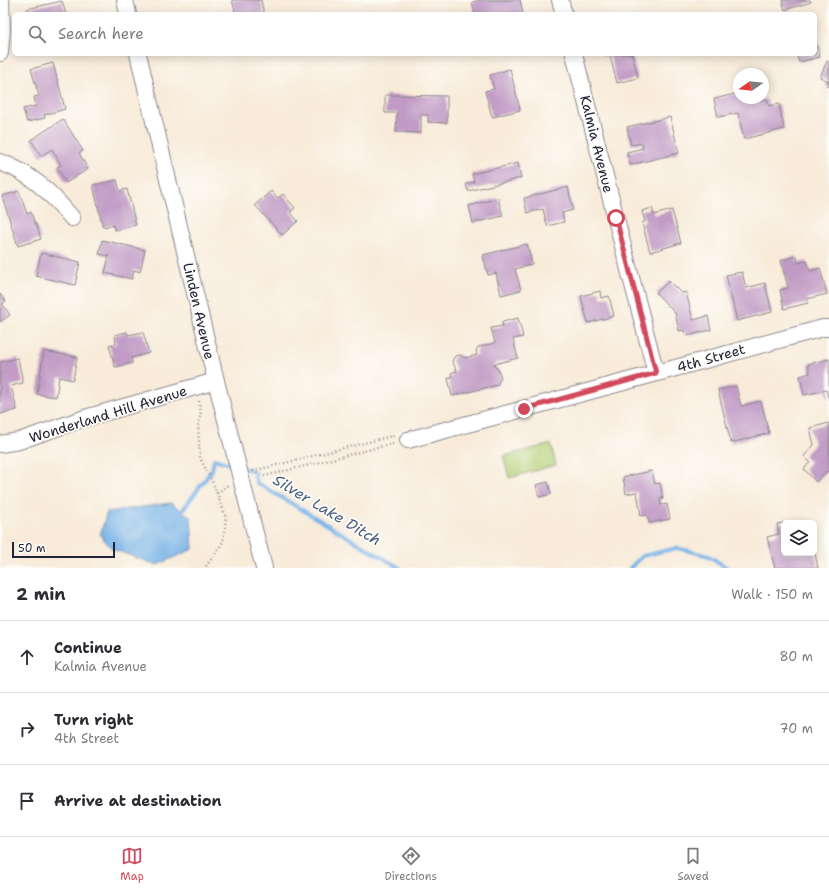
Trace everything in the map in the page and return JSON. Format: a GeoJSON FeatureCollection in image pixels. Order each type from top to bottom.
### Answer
{"type":"FeatureCollection","features":[{"type":"Feature","properties":{"kind":"street"},"geometry":{"type":"LineString","coordinates":[[0,53],[2,0]]}},
{"type":"Feature","properties":{"kind":"street"},"geometry":{"type":"LineString","coordinates":[[125,0],[128,12]]}},
{"type":"Feature","properties":{"kind":"street"},"geometry":{"type":"LineString","coordinates":[[560,0],[563,12]]}},
{"type":"Feature","properties":{"kind":"street","name":"Linden Avenue"},"geometry":{"type":"LineString","coordinates":[[138,56],[216,381],[264,568]]}},
{"type":"Feature","properties":{"kind":"street","name":"Kalmia Avenue"},"geometry":{"type":"LineString","coordinates":[[575,56],[656,373]]}},
{"type":"Feature","properties":{"kind":"street"},"geometry":{"type":"LineString","coordinates":[[0,162],[9,165],[32,178],[53,195],[72,218]]}},
{"type":"Feature","properties":{"kind":"street","name":"4th Street"},"geometry":{"type":"LineString","coordinates":[[408,440],[774,340],[823,328],[829,328]]}},
{"type":"Feature","properties":{"kind":"street","name":"Wonderland Hill Avenue"},"geometry":{"type":"LineString","coordinates":[[0,444],[19,441],[85,418],[216,381]]}},
{"type":"Feature","properties":{"kind":"path"},"geometry":{"type":"LineString","coordinates":[[196,387],[201,412],[198,426],[200,458],[213,483],[226,517],[223,542],[205,568]]}},
{"type":"Feature","properties":{"kind":"path"},"geometry":{"type":"LineString","coordinates":[[253,471],[265,476],[408,440]]}},
{"type":"Feature","properties":{"kind":"green space"},"geometry":{"type":"Polygon","coordinates":[[[551,444],[556,465],[509,478],[503,456],[551,444]]]}},
{"type":"Feature","properties":{"kind":"water"},"geometry":{"type":"Polygon","coordinates":[[[171,503],[191,517],[193,549],[157,565],[112,549],[100,535],[107,512],[171,503]]]}},
{"type":"Feature","properties":{"kind":"building"},"geometry":{"type":"Polygon","coordinates":[[[232,0],[261,0],[264,12],[235,12],[232,0]]]}},
{"type":"Feature","properties":{"kind":"building"},"geometry":{"type":"Polygon","coordinates":[[[482,0],[520,0],[523,12],[474,12],[472,2],[482,0]]]}},
{"type":"Feature","properties":{"kind":"building"},"geometry":{"type":"Polygon","coordinates":[[[782,0],[810,0],[811,2],[785,10],[782,0]]]}},
{"type":"Feature","properties":{"kind":"building"},"geometry":{"type":"Polygon","coordinates":[[[62,1],[65,12],[28,12],[27,9],[62,1]]]}},
{"type":"Feature","properties":{"kind":"building"},"geometry":{"type":"Polygon","coordinates":[[[817,46],[820,57],[799,62],[797,56],[817,56],[817,46]]]}},
{"type":"Feature","properties":{"kind":"building"},"geometry":{"type":"Polygon","coordinates":[[[610,56],[632,56],[638,78],[617,83],[610,56]]]}},
{"type":"Feature","properties":{"kind":"building"},"geometry":{"type":"Polygon","coordinates":[[[827,61],[829,62],[829,87],[826,86],[828,81],[820,77],[827,61]]]}},
{"type":"Feature","properties":{"kind":"building"},"geometry":{"type":"Polygon","coordinates":[[[53,63],[65,109],[44,115],[45,118],[27,122],[23,109],[36,106],[34,97],[39,96],[31,69],[53,63]]]}},
{"type":"Feature","properties":{"kind":"building"},"geometry":{"type":"Polygon","coordinates":[[[510,69],[520,110],[492,117],[485,91],[494,89],[490,75],[510,69]]]}},
{"type":"Feature","properties":{"kind":"building"},"geometry":{"type":"Polygon","coordinates":[[[733,94],[733,104],[768,104],[769,106],[779,104],[784,129],[744,139],[738,113],[718,117],[714,99],[733,94]]]}},
{"type":"Feature","properties":{"kind":"building"},"geometry":{"type":"Polygon","coordinates":[[[385,95],[447,96],[447,123],[428,122],[428,115],[421,115],[421,133],[396,132],[397,113],[385,113],[385,95]]]}},
{"type":"Feature","properties":{"kind":"building"},"geometry":{"type":"Polygon","coordinates":[[[670,117],[679,153],[630,165],[627,152],[643,148],[642,143],[631,145],[627,127],[670,117]]]}},
{"type":"Feature","properties":{"kind":"building"},"geometry":{"type":"Polygon","coordinates":[[[63,119],[83,151],[79,153],[88,169],[66,183],[57,167],[61,165],[52,149],[41,156],[31,140],[63,119]]]}},
{"type":"Feature","properties":{"kind":"building"},"geometry":{"type":"Polygon","coordinates":[[[518,163],[521,178],[468,191],[466,184],[474,182],[472,174],[518,163]]]}},
{"type":"Feature","properties":{"kind":"building"},"geometry":{"type":"Polygon","coordinates":[[[117,180],[120,191],[127,189],[136,225],[115,230],[113,225],[103,227],[93,185],[117,180]]]}},
{"type":"Feature","properties":{"kind":"building"},"geometry":{"type":"Polygon","coordinates":[[[568,187],[573,210],[562,213],[564,222],[547,226],[543,209],[527,213],[524,198],[568,187]]]}},
{"type":"Feature","properties":{"kind":"building"},"geometry":{"type":"Polygon","coordinates":[[[19,191],[27,214],[31,212],[41,239],[18,246],[2,196],[19,191]]]}},
{"type":"Feature","properties":{"kind":"building"},"geometry":{"type":"Polygon","coordinates":[[[271,191],[278,198],[283,194],[295,208],[290,212],[298,221],[282,235],[255,205],[271,191]]]}},
{"type":"Feature","properties":{"kind":"building"},"geometry":{"type":"Polygon","coordinates":[[[498,198],[503,216],[473,223],[469,206],[498,198]]]}},
{"type":"Feature","properties":{"kind":"building"},"geometry":{"type":"Polygon","coordinates":[[[652,208],[654,215],[672,210],[681,243],[650,252],[642,223],[645,222],[642,211],[652,208]]]}},
{"type":"Feature","properties":{"kind":"building"},"geometry":{"type":"Polygon","coordinates":[[[102,240],[145,250],[140,272],[134,270],[132,279],[105,273],[109,256],[99,254],[102,240]]]}},
{"type":"Feature","properties":{"kind":"building"},"geometry":{"type":"Polygon","coordinates":[[[527,244],[532,264],[515,269],[521,290],[501,295],[496,273],[488,275],[483,255],[527,244]]]}},
{"type":"Feature","properties":{"kind":"building"},"geometry":{"type":"Polygon","coordinates":[[[41,253],[80,262],[75,285],[36,276],[41,253]]]}},
{"type":"Feature","properties":{"kind":"building"},"geometry":{"type":"Polygon","coordinates":[[[797,256],[798,263],[807,261],[810,271],[820,268],[827,294],[807,299],[808,303],[784,309],[780,290],[788,288],[781,260],[797,256]]]}},
{"type":"Feature","properties":{"kind":"building"},"geometry":{"type":"Polygon","coordinates":[[[742,272],[746,288],[765,283],[772,312],[737,321],[726,275],[742,272]]]}},
{"type":"Feature","properties":{"kind":"building"},"geometry":{"type":"Polygon","coordinates":[[[669,281],[681,293],[686,292],[693,320],[708,316],[711,330],[686,336],[684,330],[679,331],[675,313],[656,293],[669,281]]]}},
{"type":"Feature","properties":{"kind":"building"},"geometry":{"type":"Polygon","coordinates":[[[600,291],[601,298],[609,296],[614,316],[588,323],[581,296],[600,291]]]}},
{"type":"Feature","properties":{"kind":"building"},"geometry":{"type":"Polygon","coordinates":[[[0,294],[6,301],[2,304],[10,315],[0,322],[0,294]]]}},
{"type":"Feature","properties":{"kind":"building"},"geometry":{"type":"Polygon","coordinates":[[[518,318],[523,337],[513,339],[518,358],[494,364],[498,369],[501,378],[497,385],[452,396],[448,378],[452,377],[451,373],[457,371],[452,361],[455,356],[460,355],[465,358],[477,355],[476,351],[478,347],[495,343],[491,328],[503,326],[502,322],[518,318]]]}},
{"type":"Feature","properties":{"kind":"building"},"geometry":{"type":"Polygon","coordinates":[[[127,332],[128,335],[143,332],[149,353],[131,358],[132,363],[115,367],[109,345],[116,344],[115,335],[127,332]]]}},
{"type":"Feature","properties":{"kind":"building"},"geometry":{"type":"Polygon","coordinates":[[[44,351],[77,357],[73,380],[59,377],[56,397],[37,394],[44,351]]]}},
{"type":"Feature","properties":{"kind":"building"},"geometry":{"type":"Polygon","coordinates":[[[18,358],[23,383],[11,386],[17,410],[0,414],[0,362],[18,358]]]}},
{"type":"Feature","properties":{"kind":"building"},"geometry":{"type":"Polygon","coordinates":[[[829,359],[829,400],[826,390],[804,395],[800,376],[810,373],[808,364],[829,359]]]}},
{"type":"Feature","properties":{"kind":"building"},"geometry":{"type":"Polygon","coordinates":[[[736,386],[741,406],[761,401],[769,433],[731,443],[718,390],[736,386]]]}},
{"type":"Feature","properties":{"kind":"building"},"geometry":{"type":"Polygon","coordinates":[[[829,423],[829,473],[827,471],[816,482],[804,469],[810,462],[804,456],[814,445],[810,428],[829,423]]]}},
{"type":"Feature","properties":{"kind":"building"},"geometry":{"type":"Polygon","coordinates":[[[652,471],[655,484],[660,483],[663,499],[660,499],[661,505],[667,504],[670,519],[649,523],[647,515],[641,516],[637,492],[626,494],[623,477],[652,471]]]}},
{"type":"Feature","properties":{"kind":"building"},"geometry":{"type":"Polygon","coordinates":[[[548,482],[551,494],[539,497],[536,485],[548,482]]]}},
{"type":"Feature","properties":{"kind":"building"},"geometry":{"type":"Polygon","coordinates":[[[781,523],[781,556],[816,556],[818,568],[775,568],[767,537],[779,534],[777,524],[781,523]]]}},
{"type":"Feature","properties":{"kind":"waterway","name":"Silver Lake Ditch"},"geometry":{"type":"LineString","coordinates":[[182,511],[212,470],[214,459],[233,465]]}},
{"type":"Feature","properties":{"kind":"waterway","name":"Silver Lake Ditch"},"geometry":{"type":"LineString","coordinates":[[243,468],[253,471],[257,483],[400,568]]}},
{"type":"Feature","properties":{"kind":"waterway","name":"Silver Lake Ditch"},"geometry":{"type":"LineString","coordinates":[[630,568],[642,556],[677,548],[709,556],[727,568]]}},
{"type":"Feature","properties":{"kind":"route"},"geometry":{"type":"LineString","coordinates":[[524,409],[656,373],[616,218]]}}]}
